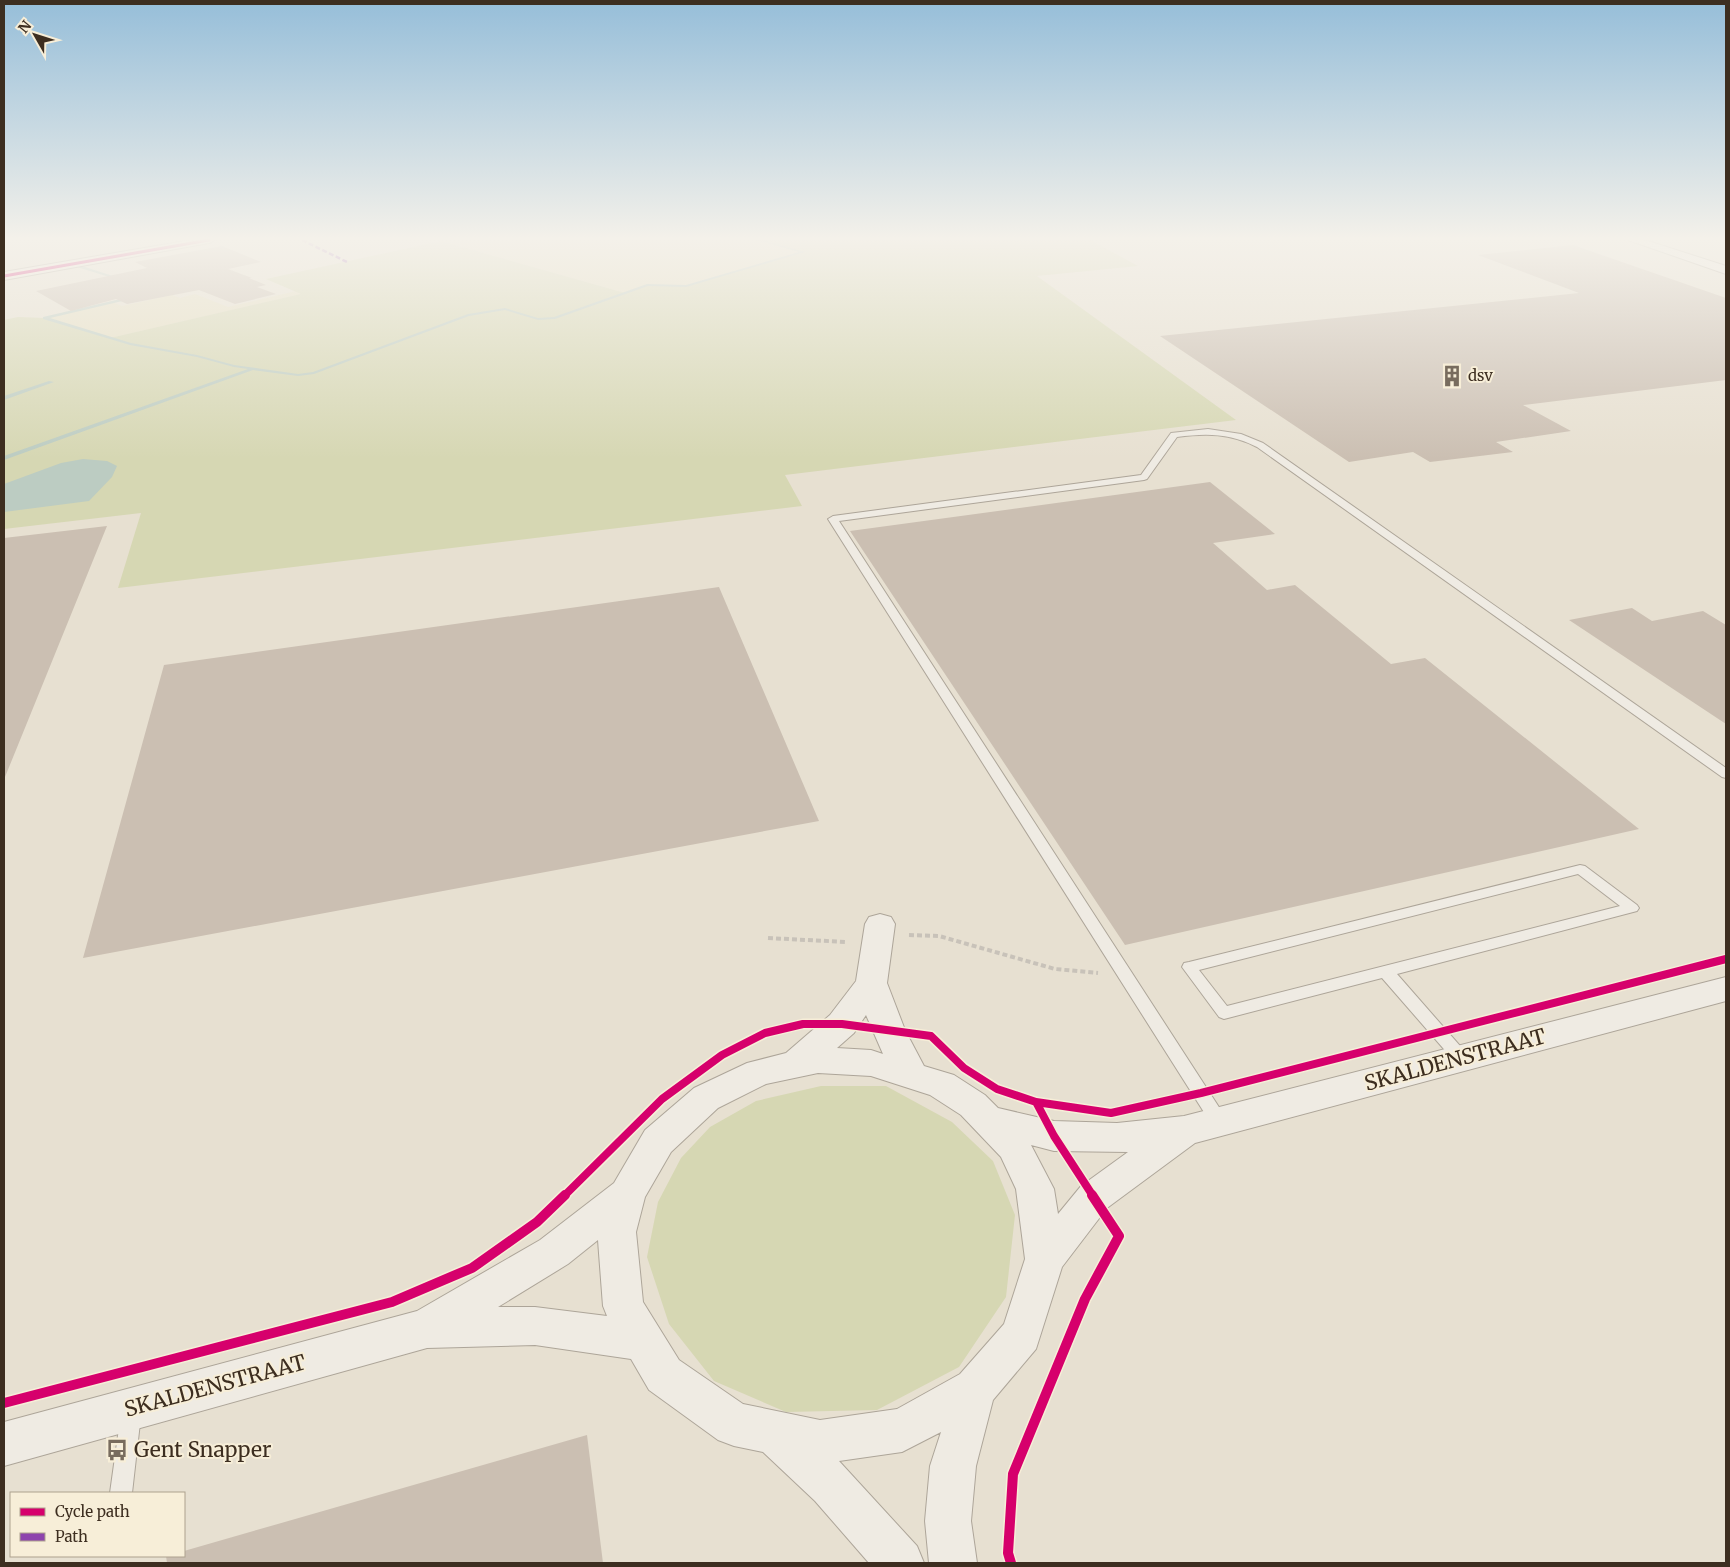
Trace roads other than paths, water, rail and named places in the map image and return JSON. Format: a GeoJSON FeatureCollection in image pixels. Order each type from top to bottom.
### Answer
{"type":"FeatureCollection","features":[{"type":"Feature","properties":{"kind":"street"},"geometry":{"type":"LineString","coordinates":[[795,1065],[842,1024],[871,983],[878,934]]}},
{"type":"Feature","properties":{"kind":"street"},"geometry":{"type":"LineString","coordinates":[[871,983],[888,1030],[912,1076]]}},
{"type":"Feature","properties":{"kind":"street","name":"SKALDENSTRAAT"},"geometry":{"type":"LineString","coordinates":[[988,1120],[1054,1136],[1117,1138],[1184,1132],[1726,989]]}},
{"type":"Feature","properties":{"kind":"street","name":"SKALDENSTRAAT"},"geometry":{"type":"LineString","coordinates":[[1044,1259],[1035,1190],[1014,1147],[973,1105],[942,1085],[871,1063],[818,1060],[759,1072],[706,1098],[658,1141],[627,1194],[617,1232],[623,1306],[664,1375],[671,1381],[734,1424],[820,1442],[902,1430],[975,1389],[1021,1335],[1044,1259],[1094,1197],[1184,1132]]}},
{"type":"Feature","properties":{"kind":"street","name":"SKALDENSTRAAT"},"geometry":{"type":"LineString","coordinates":[[427,1328],[554,1252],[627,1194]]}},
{"type":"Feature","properties":{"kind":"street","name":"SKALDENSTRAAT"},"geometry":{"type":"LineString","coordinates":[[4,1444],[427,1328],[535,1326],[644,1341]]}},
{"type":"Feature","properties":{"kind":"street"},"geometry":{"type":"LineString","coordinates":[[953,1563],[948,1521],[953,1466],[975,1389]]}},
{"type":"Feature","properties":{"kind":"street"},"geometry":{"type":"LineString","coordinates":[[774,1432],[831,1485],[900,1563]]}},
{"type":"Feature","properties":{"kind":"lane"},"geometry":{"type":"LineString","coordinates":[[1220,1122],[833,519],[1144,477],[1174,435],[1214,430],[1224,432],[1260,445],[1726,774]]}},
{"type":"Feature","properties":{"kind":"lane"},"geometry":{"type":"LineString","coordinates":[[1580,869],[1632,908],[1387,973],[1224,1013],[1189,967],[1580,869]]}},
{"type":"Feature","properties":{"kind":"lane"},"geometry":{"type":"LineString","coordinates":[[1387,973],[1462,1059]]}},
{"type":"Feature","properties":{"kind":"lane"},"geometry":{"type":"LineString","coordinates":[[121,1492],[132,1408]]}},
{"type":"Feature","properties":{"kind":"waterway"},"geometry":{"type":"LineString","coordinates":[[65,313],[45,318],[130,344],[197,356],[234,366],[298,375],[314,373],[468,315],[480,313]]}},
{"type":"Feature","properties":{"kind":"waterway"},"geometry":{"type":"LineString","coordinates":[[519,313],[538,319],[555,318],[569,313]]}},
{"type":"Feature","properties":{"kind":"waterway"},"geometry":{"type":"LineString","coordinates":[[4,458],[251,370]]}},
{"type":"Feature","properties":{"kind":"waterway"},"geometry":{"type":"LineString","coordinates":[[4,398],[51,382]]}},
{"type":"Feature","properties":{"kind":"place","name":"dsv"},"geometry":{"type":"Point","coordinates":[1452,376]}},
{"type":"Feature","properties":{"kind":"place","name":"Gent Snapper"},"geometry":{"type":"Point","coordinates":[117,1450]}}]}
